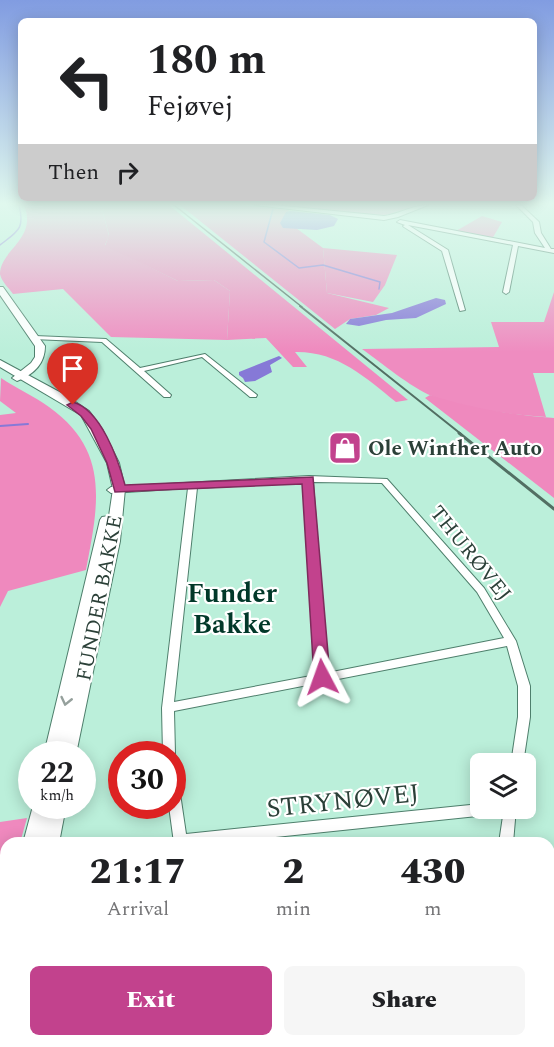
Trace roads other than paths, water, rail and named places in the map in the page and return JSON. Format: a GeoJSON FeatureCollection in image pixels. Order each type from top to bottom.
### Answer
{"type":"FeatureCollection","features":[{"type":"Feature","properties":{"kind":"main road"},"geometry":{"type":"LineString","coordinates":[[0,363],[20,376]]}},
{"type":"Feature","properties":{"kind":"main road"},"geometry":{"type":"LineString","coordinates":[[0,369],[20,376]]}},
{"type":"Feature","properties":{"kind":"main road","name":"FUNDER BAKKE"},"geometry":{"type":"LineString","coordinates":[[20,376],[66,408],[89,431],[115,490],[113,541],[71,741]]}},
{"type":"Feature","properties":{"kind":"main road","name":"FUNDER BAKKE"},"geometry":{"type":"LineString","coordinates":[[56,741],[115,490]]}},
{"type":"Feature","properties":{"kind":"main road"},"geometry":{"type":"LineString","coordinates":[[34,837],[39,819]]}},
{"type":"Feature","properties":{"kind":"main road"},"geometry":{"type":"LineString","coordinates":[[50,837],[54,819]]}},
{"type":"Feature","properties":{"kind":"street"},"geometry":{"type":"LineString","coordinates":[[447,254],[462,310]]}},
{"type":"Feature","properties":{"kind":"street"},"geometry":{"type":"LineString","coordinates":[[506,292],[514,254]]}},
{"type":"Feature","properties":{"kind":"street"},"geometry":{"type":"LineString","coordinates":[[0,289],[40,346],[39,360],[20,376]]}},
{"type":"Feature","properties":{"kind":"street"},"geometry":{"type":"LineString","coordinates":[[34,338],[104,340],[167,396]]}},
{"type":"Feature","properties":{"kind":"street"},"geometry":{"type":"LineString","coordinates":[[140,370],[203,355],[253,395]]}},
{"type":"Feature","properties":{"kind":"street"},"geometry":{"type":"LineString","coordinates":[[115,490],[309,479],[322,677]]}},
{"type":"Feature","properties":{"kind":"street","name":"THURØVEJ"},"geometry":{"type":"LineString","coordinates":[[309,479],[384,481],[481,590],[512,641],[524,686],[524,717],[519,753]]}},
{"type":"Feature","properties":{"kind":"street"},"geometry":{"type":"LineString","coordinates":[[169,741],[168,708],[193,485]]}},
{"type":"Feature","properties":{"kind":"street"},"geometry":{"type":"LineString","coordinates":[[168,708],[512,641]]}},
{"type":"Feature","properties":{"kind":"street","name":"STRYNØVEJ"},"geometry":{"type":"LineString","coordinates":[[227,837],[470,811]]}},
{"type":"Feature","properties":{"kind":"street"},"geometry":{"type":"LineString","coordinates":[[178,819],[180,837]]}},
{"type":"Feature","properties":{"kind":"street"},"geometry":{"type":"LineString","coordinates":[[507,837],[509,819]]}},
{"type":"Feature","properties":{"kind":"street"},"geometry":{"type":"LineString","coordinates":[[246,1047],[280,1047]]}},
{"type":"Feature","properties":{"kind":"waterway"},"geometry":{"type":"LineString","coordinates":[[280,254],[299,268],[323,265],[380,282],[379,289]]}},
{"type":"Feature","properties":{"kind":"waterway"},"geometry":{"type":"LineString","coordinates":[[0,426],[28,424]]}},
{"type":"Feature","properties":{"kind":"railway"},"geometry":{"type":"LineString","coordinates":[[235,254],[302,307]]}},
{"type":"Feature","properties":{"kind":"railway"},"geometry":{"type":"LineString","coordinates":[[300,306],[461,434]]}},
{"type":"Feature","properties":{"kind":"railway"},"geometry":{"type":"LineString","coordinates":[[459,433],[554,509]]}},
{"type":"Feature","properties":{"kind":"place","name":"Ole Winther Auto"},"geometry":{"type":"Point","coordinates":[345,448]}},
{"type":"Feature","properties":{"kind":"district","name":"Funder Bakke"},"geometry":{"type":"Point","coordinates":[232,608]}}]}
